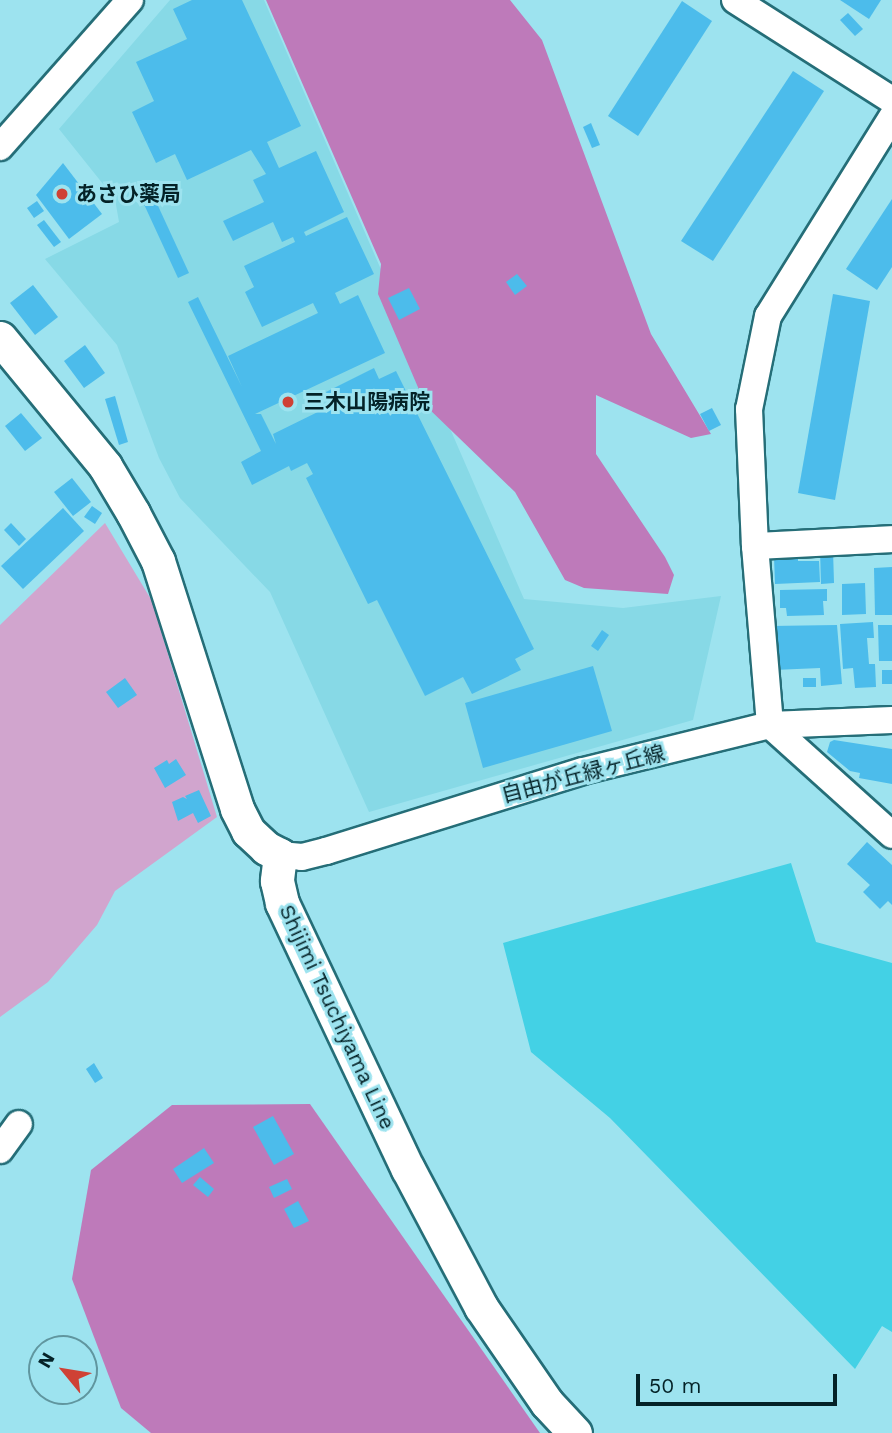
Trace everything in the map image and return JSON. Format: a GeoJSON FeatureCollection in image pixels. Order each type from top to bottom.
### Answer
{"type":"FeatureCollection","features":[{"type":"Feature","properties":{"kind":"main road"},"geometry":{"type":"LineString","coordinates":[[0,338],[104,466],[133,513],[158,561],[237,810],[248,831],[266,848],[280,855]]}},
{"type":"Feature","properties":{"kind":"main road","name":"Shijimi Tsuchiyama Line"},"geometry":{"type":"LineString","coordinates":[[280,855],[277,881],[282,903],[408,1169],[481,1307],[547,1403],[575,1433]]}},
{"type":"Feature","properties":{"kind":"street"},"geometry":{"type":"LineString","coordinates":[[0,147],[130,0]]}},
{"type":"Feature","properties":{"kind":"street"},"geometry":{"type":"LineString","coordinates":[[736,0],[892,100]]}},
{"type":"Feature","properties":{"kind":"street"},"geometry":{"type":"LineString","coordinates":[[892,117],[768,316],[749,409],[755,546],[771,725],[892,835]]}},
{"type":"Feature","properties":{"kind":"street"},"geometry":{"type":"LineString","coordinates":[[755,546],[892,539]]}},
{"type":"Feature","properties":{"kind":"street","name":"自由が丘緑ヶ丘線"},"geometry":{"type":"LineString","coordinates":[[280,855],[302,857],[326,851],[583,771],[771,725],[892,720]]}},
{"type":"Feature","properties":{"kind":"street"},"geometry":{"type":"LineString","coordinates":[[0,1150],[19,1124]]}},
{"type":"Feature","properties":{"kind":"shaded area","name":"三木山陽病院"},"geometry":{"type":"Polygon","coordinates":[[[170,0],[264,0],[524,599],[623,608],[721,596],[693,720],[369,812],[270,592],[180,498],[159,458],[117,345],[45,259],[119,222],[115,199],[59,129],[170,0]]]}},
{"type":"Feature","properties":{"kind":"shaded area"},"geometry":{"type":"Polygon","coordinates":[[[266,0],[510,0],[542,40],[651,334],[711,434],[691,438],[596,395],[596,454],[665,557],[674,575],[668,594],[584,588],[565,580],[515,492],[426,406],[378,294],[381,264],[266,0]]]}},
{"type":"Feature","properties":{"kind":"shaded area"},"geometry":{"type":"Polygon","coordinates":[[[105,523],[152,601],[217,817],[115,891],[97,925],[48,982],[0,1017],[0,625],[105,523]]]}},
{"type":"Feature","properties":{"kind":"shaded area"},"geometry":{"type":"Polygon","coordinates":[[[791,863],[816,942],[892,963],[892,1332],[882,1326],[855,1369],[610,1118],[531,1052],[503,943],[791,863]]]}},
{"type":"Feature","properties":{"kind":"shaded area"},"geometry":{"type":"Polygon","coordinates":[[[310,1104],[540,1433],[151,1433],[121,1408],[98,1347],[98,1335],[93,1335],[72,1279],[91,1170],[172,1105],[310,1104]]]}},
{"type":"Feature","properties":{"kind":"building"},"geometry":{"type":"Polygon","coordinates":[[[192,0],[242,0],[301,126],[267,142],[279,168],[316,151],[344,212],[304,232],[306,236],[347,217],[374,274],[335,293],[340,304],[358,295],[385,353],[255,414],[261,414],[276,444],[273,434],[332,405],[326,392],[374,368],[379,379],[396,371],[534,649],[515,659],[521,670],[472,694],[463,677],[425,696],[377,600],[368,604],[306,478],[313,474],[307,463],[291,471],[289,466],[252,485],[241,462],[261,451],[188,302],[198,297],[242,387],[228,356],[318,313],[313,303],[262,327],[245,292],[254,287],[244,266],[295,242],[293,237],[282,242],[273,222],[233,241],[223,221],[264,202],[253,180],[266,174],[251,150],[187,180],[175,154],[156,163],[132,112],[154,101],[136,62],[187,39],[173,9],[192,0]]]}},
{"type":"Feature","properties":{"kind":"building"},"geometry":{"type":"Polygon","coordinates":[[[840,0],[881,0],[869,19],[840,0]]]}},
{"type":"Feature","properties":{"kind":"building"},"geometry":{"type":"Polygon","coordinates":[[[682,1],[712,21],[638,136],[608,116],[682,1]]]}},
{"type":"Feature","properties":{"kind":"building"},"geometry":{"type":"Polygon","coordinates":[[[848,13],[863,29],[855,36],[840,20],[848,13]]]}},
{"type":"Feature","properties":{"kind":"building"},"geometry":{"type":"Polygon","coordinates":[[[793,71],[824,91],[713,261],[681,241],[793,71]]]}},
{"type":"Feature","properties":{"kind":"building"},"geometry":{"type":"Polygon","coordinates":[[[591,123],[600,145],[592,148],[583,127],[591,123]]]}},
{"type":"Feature","properties":{"kind":"building"},"geometry":{"type":"Polygon","coordinates":[[[63,163],[102,214],[69,239],[36,195],[63,163]]]}},
{"type":"Feature","properties":{"kind":"building"},"geometry":{"type":"Polygon","coordinates":[[[153,195],[189,273],[178,278],[142,200],[153,195]]]}},
{"type":"Feature","properties":{"kind":"building"},"geometry":{"type":"Polygon","coordinates":[[[892,199],[892,267],[877,290],[846,269],[892,199]]]}},
{"type":"Feature","properties":{"kind":"building"},"geometry":{"type":"Polygon","coordinates":[[[37,201],[44,211],[34,218],[27,208],[37,201]]]}},
{"type":"Feature","properties":{"kind":"building"},"geometry":{"type":"Polygon","coordinates":[[[44,220],[61,242],[54,247],[37,225],[44,220]]]}},
{"type":"Feature","properties":{"kind":"building"},"geometry":{"type":"Polygon","coordinates":[[[517,274],[527,286],[515,295],[506,282],[517,274]]]}},
{"type":"Feature","properties":{"kind":"building"},"geometry":{"type":"Polygon","coordinates":[[[33,285],[58,317],[35,335],[10,303],[33,285]]]}},
{"type":"Feature","properties":{"kind":"building"},"geometry":{"type":"Polygon","coordinates":[[[409,288],[420,309],[399,320],[388,298],[409,288]]]}},
{"type":"Feature","properties":{"kind":"building"},"geometry":{"type":"Polygon","coordinates":[[[833,294],[870,301],[835,500],[798,493],[833,294]]]}},
{"type":"Feature","properties":{"kind":"building"},"geometry":{"type":"Polygon","coordinates":[[[85,345],[105,373],[84,388],[64,361],[85,345]]]}},
{"type":"Feature","properties":{"kind":"building"},"geometry":{"type":"Polygon","coordinates":[[[115,396],[128,442],[119,445],[105,399],[115,396]]]}},
{"type":"Feature","properties":{"kind":"building"},"geometry":{"type":"Polygon","coordinates":[[[712,408],[721,425],[709,431],[700,414],[712,408]]]}},
{"type":"Feature","properties":{"kind":"building"},"geometry":{"type":"Polygon","coordinates":[[[21,413],[42,438],[25,451],[5,426],[21,413]]]}},
{"type":"Feature","properties":{"kind":"building"},"geometry":{"type":"Polygon","coordinates":[[[72,478],[91,502],[73,516],[54,492],[72,478]]]}},
{"type":"Feature","properties":{"kind":"building"},"geometry":{"type":"Polygon","coordinates":[[[92,506],[102,513],[95,524],[84,517],[92,506]]]}},
{"type":"Feature","properties":{"kind":"building"},"geometry":{"type":"Polygon","coordinates":[[[63,508],[84,531],[23,589],[1,566],[63,508]]]}},
{"type":"Feature","properties":{"kind":"building"},"geometry":{"type":"Polygon","coordinates":[[[11,523],[26,539],[19,546],[4,530],[11,523]]]}},
{"type":"Feature","properties":{"kind":"building"},"geometry":{"type":"Polygon","coordinates":[[[820,550],[833,550],[834,583],[821,584],[820,550]]]}},
{"type":"Feature","properties":{"kind":"building"},"geometry":{"type":"Polygon","coordinates":[[[798,555],[798,561],[819,561],[820,582],[775,584],[774,557],[798,555]]]}},
{"type":"Feature","properties":{"kind":"building"},"geometry":{"type":"Polygon","coordinates":[[[892,567],[892,615],[875,615],[874,568],[892,567]]]}},
{"type":"Feature","properties":{"kind":"building"},"geometry":{"type":"Polygon","coordinates":[[[865,583],[866,614],[842,615],[842,584],[865,583]]]}},
{"type":"Feature","properties":{"kind":"building"},"geometry":{"type":"Polygon","coordinates":[[[827,589],[827,601],[823,601],[824,615],[787,616],[786,608],[780,608],[780,590],[827,589]]]}},
{"type":"Feature","properties":{"kind":"building"},"geometry":{"type":"Polygon","coordinates":[[[873,622],[874,638],[867,638],[869,664],[875,664],[876,687],[855,688],[853,668],[843,669],[840,624],[873,622]]]}},
{"type":"Feature","properties":{"kind":"building"},"geometry":{"type":"Polygon","coordinates":[[[837,625],[842,684],[821,686],[820,668],[774,670],[771,626],[837,625]]]}},
{"type":"Feature","properties":{"kind":"building"},"geometry":{"type":"Polygon","coordinates":[[[878,625],[892,625],[892,661],[879,661],[878,625]]]}},
{"type":"Feature","properties":{"kind":"building"},"geometry":{"type":"Polygon","coordinates":[[[602,630],[609,635],[598,651],[591,646],[602,630]]]}},
{"type":"Feature","properties":{"kind":"building"},"geometry":{"type":"Polygon","coordinates":[[[593,666],[612,731],[483,768],[465,703],[593,666]]]}},
{"type":"Feature","properties":{"kind":"building"},"geometry":{"type":"Polygon","coordinates":[[[882,670],[892,670],[892,684],[882,684],[882,670]]]}},
{"type":"Feature","properties":{"kind":"building"},"geometry":{"type":"Polygon","coordinates":[[[125,678],[137,695],[118,708],[106,692],[125,678]]]}},
{"type":"Feature","properties":{"kind":"building"},"geometry":{"type":"Polygon","coordinates":[[[803,678],[816,678],[816,687],[803,687],[803,678]]]}},
{"type":"Feature","properties":{"kind":"building"},"geometry":{"type":"Polygon","coordinates":[[[834,740],[892,749],[892,784],[859,778],[860,773],[850,771],[827,752],[830,742],[834,740]]]}},
{"type":"Feature","properties":{"kind":"building"},"geometry":{"type":"Polygon","coordinates":[[[176,759],[186,775],[165,788],[154,768],[167,760],[169,764],[176,759]]]}},
{"type":"Feature","properties":{"kind":"building"},"geometry":{"type":"Polygon","coordinates":[[[199,790],[211,816],[198,823],[193,813],[178,821],[172,802],[183,797],[187,799],[185,796],[199,790]]]}},
{"type":"Feature","properties":{"kind":"building"},"geometry":{"type":"Polygon","coordinates":[[[867,842],[892,865],[892,905],[888,901],[880,909],[863,892],[870,885],[847,864],[867,842]]]}},
{"type":"Feature","properties":{"kind":"building"},"geometry":{"type":"Polygon","coordinates":[[[94,1063],[103,1078],[95,1083],[86,1069],[94,1063]]]}},
{"type":"Feature","properties":{"kind":"building"},"geometry":{"type":"Polygon","coordinates":[[[273,1116],[294,1154],[274,1165],[253,1127],[273,1116]]]}},
{"type":"Feature","properties":{"kind":"building"},"geometry":{"type":"Polygon","coordinates":[[[204,1148],[214,1163],[182,1183],[173,1169],[204,1148]]]}},
{"type":"Feature","properties":{"kind":"building"},"geometry":{"type":"Polygon","coordinates":[[[200,1177],[214,1189],[208,1197],[193,1185],[200,1177]]]}},
{"type":"Feature","properties":{"kind":"building"},"geometry":{"type":"Polygon","coordinates":[[[287,1179],[292,1189],[274,1198],[269,1187],[287,1179]]]}},
{"type":"Feature","properties":{"kind":"building"},"geometry":{"type":"Polygon","coordinates":[[[298,1201],[309,1221],[294,1228],[284,1209],[298,1201]]]}},
{"type":"Feature","properties":{"kind":"place","name":"あさひ薬局"},"geometry":{"type":"Point","coordinates":[62,194]}},
{"type":"Feature","properties":{"kind":"place","name":"三木山陽病院"},"geometry":{"type":"Point","coordinates":[288,402]}}]}
